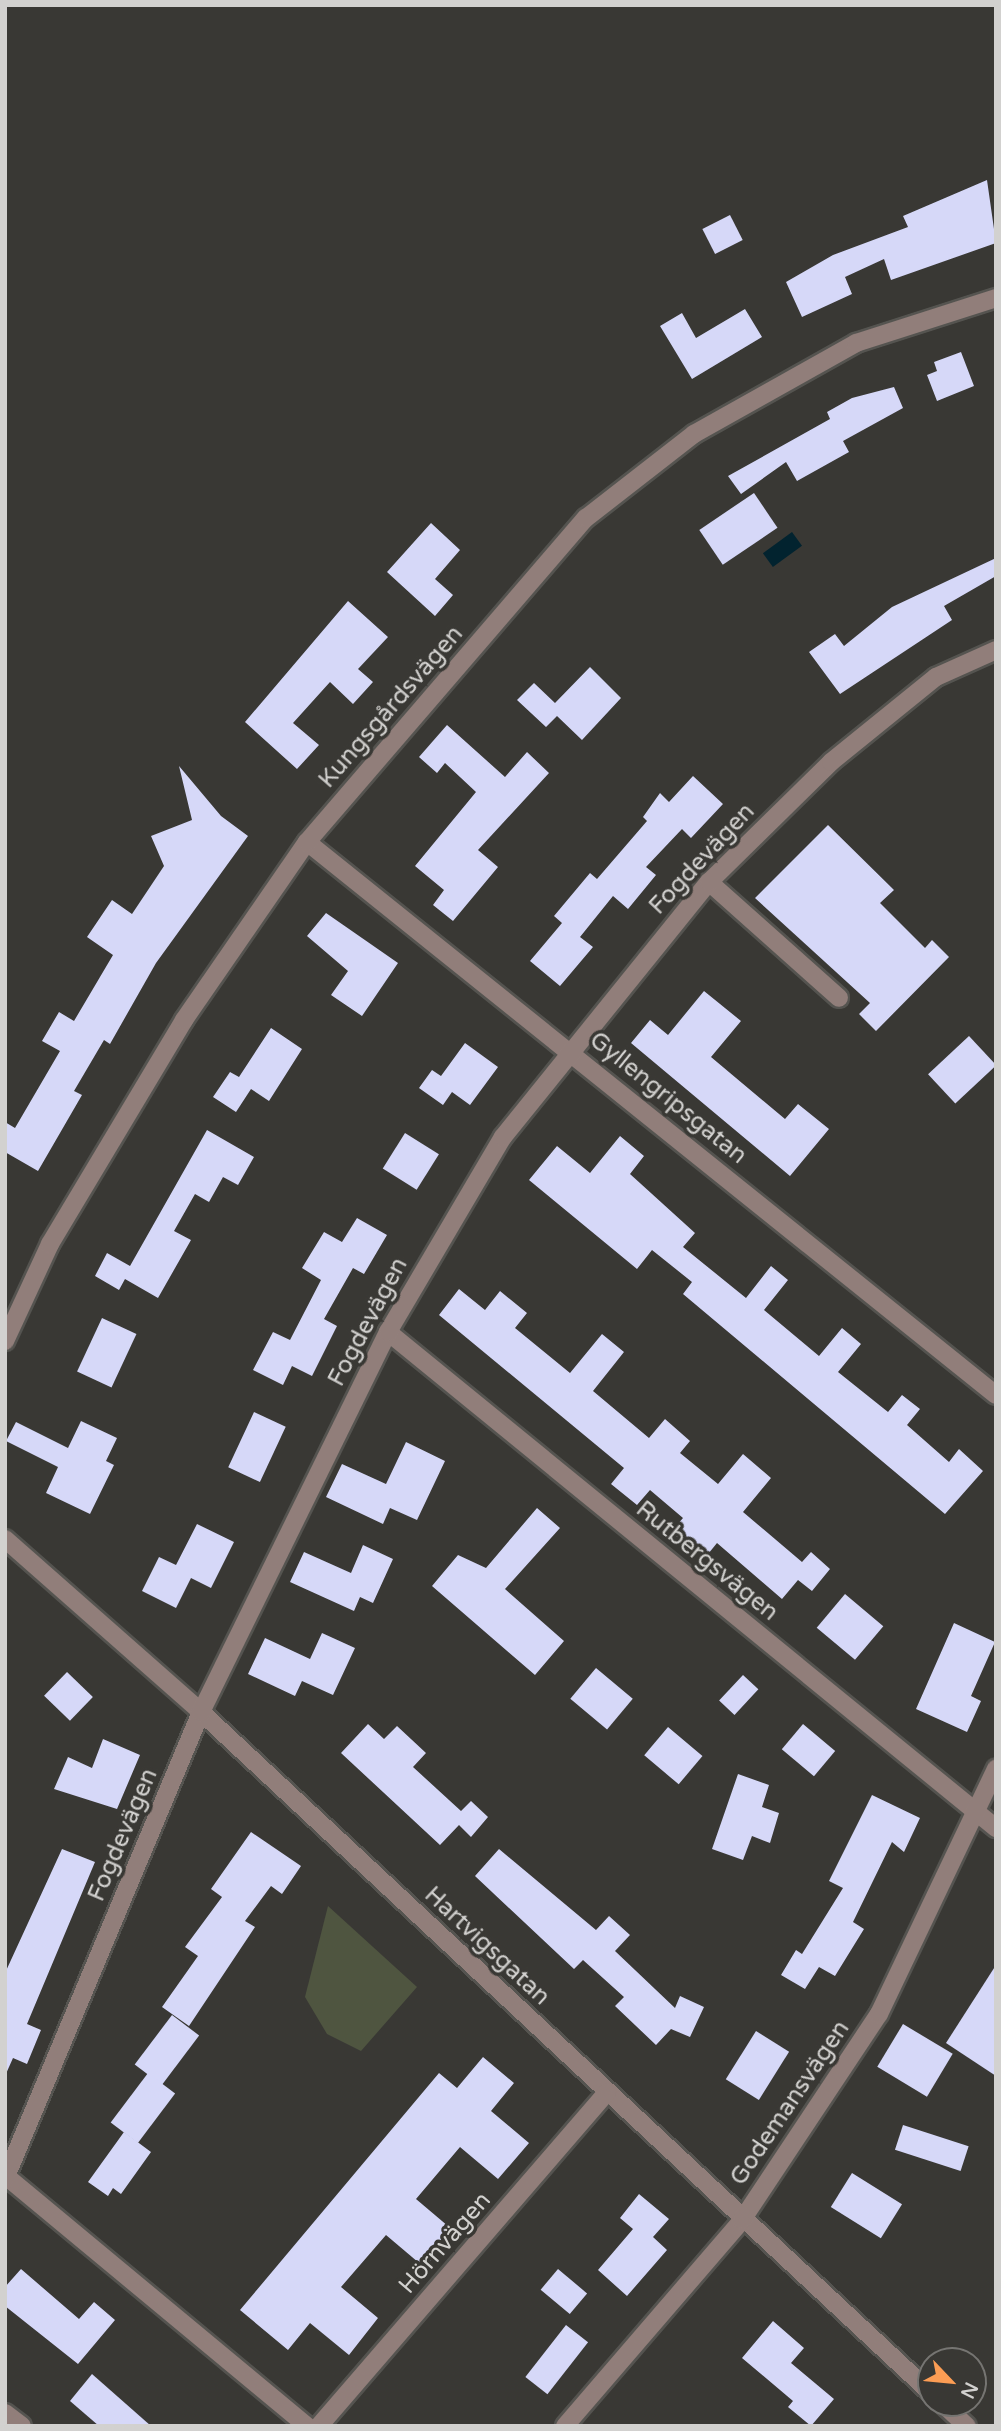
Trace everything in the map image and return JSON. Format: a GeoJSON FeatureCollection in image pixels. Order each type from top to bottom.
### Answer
{"type":"FeatureCollection","features":[{"type":"Feature","properties":{"kind":"street","name":"Kungsgårdsvägen"},"geometry":{"type":"LineString","coordinates":[[5,1341],[50,1244],[184,1020],[307,842],[586,518],[694,434],[856,343],[996,298]]}},
{"type":"Feature","properties":{"kind":"street","name":"Fogdevägen"},"geometry":{"type":"LineString","coordinates":[[6,2178],[201,1712],[388,1332],[503,1137],[569,1050],[709,882],[852,745],[936,677],[996,650]]}},
{"type":"Feature","properties":{"kind":"street","name":"Gyllengripsgatan"},"geometry":{"type":"LineString","coordinates":[[307,842],[996,1395]]}},
{"type":"Feature","properties":{"kind":"street"},"geometry":{"type":"LineString","coordinates":[[709,882],[839,998]]}},
{"type":"Feature","properties":{"kind":"street","name":"Rutbergsvägen"},"geometry":{"type":"LineString","coordinates":[[388,1332],[996,1828]]}},
{"type":"Feature","properties":{"kind":"street","name":"Hartvigsgatan"},"geometry":{"type":"LineString","coordinates":[[5,1539],[201,1712],[742,2220],[917,2380]]}},
{"type":"Feature","properties":{"kind":"street","name":"Godemansvägen"},"geometry":{"type":"LineString","coordinates":[[565,2426],[742,2220],[879,2014],[996,1769]]}},
{"type":"Feature","properties":{"kind":"street","name":"Hörnvägen"},"geometry":{"type":"LineString","coordinates":[[319,2426],[607,2092]]}},
{"type":"Feature","properties":{"kind":"street"},"geometry":{"type":"LineString","coordinates":[[6,2178],[307,2426]]}},
{"type":"Feature","properties":{"kind":"street"},"geometry":{"type":"LineString","coordinates":[[5,2413],[22,2426]]}},
{"type":"Feature","properties":{"kind":"green space"},"geometry":{"type":"Polygon","coordinates":[[[328,1906],[417,1987],[361,2051],[327,2034],[305,1997],[328,1906]]]}},
{"type":"Feature","properties":{"kind":"water"},"geometry":{"type":"Polygon","coordinates":[[[792,532],[802,546],[773,567],[763,553],[792,532]]]}},
{"type":"Feature","properties":{"kind":"building"},"geometry":{"type":"Polygon","coordinates":[[[987,180],[996,243],[891,280],[884,259],[845,277],[852,294],[802,317],[786,282],[833,255],[908,227],[903,216],[987,180]]]}},
{"type":"Feature","properties":{"kind":"building"},"geometry":{"type":"Polygon","coordinates":[[[730,215],[743,240],[715,254],[702,229],[730,215]]]}},
{"type":"Feature","properties":{"kind":"building"},"geometry":{"type":"Polygon","coordinates":[[[745,309],[762,337],[692,379],[660,326],[682,313],[696,338],[745,309]]]}},
{"type":"Feature","properties":{"kind":"building"},"geometry":{"type":"Polygon","coordinates":[[[961,352],[974,386],[937,401],[927,375],[937,371],[934,362],[961,352]]]}},
{"type":"Feature","properties":{"kind":"building"},"geometry":{"type":"Polygon","coordinates":[[[894,387],[903,408],[843,441],[849,452],[797,481],[786,462],[741,494],[728,476],[830,419],[827,412],[852,398],[894,387]]]}},
{"type":"Feature","properties":{"kind":"building"},"geometry":{"type":"Polygon","coordinates":[[[754,493],[777,528],[723,565],[699,530],[754,493]]]}},
{"type":"Feature","properties":{"kind":"building"},"geometry":{"type":"Polygon","coordinates":[[[431,523],[460,550],[435,579],[453,595],[435,616],[387,572],[431,523]]]}},
{"type":"Feature","properties":{"kind":"building"},"geometry":{"type":"Polygon","coordinates":[[[996,558],[996,576],[944,606],[952,620],[840,694],[809,652],[835,634],[844,646],[892,607],[996,558]]]}},
{"type":"Feature","properties":{"kind":"building"},"geometry":{"type":"Polygon","coordinates":[[[348,601],[388,637],[358,669],[373,682],[353,704],[330,682],[293,723],[319,745],[297,769],[245,722],[348,601]]]}},
{"type":"Feature","properties":{"kind":"building"},"geometry":{"type":"Polygon","coordinates":[[[590,667],[621,698],[582,740],[557,716],[546,727],[517,700],[534,683],[555,703],[590,667]]]}},
{"type":"Feature","properties":{"kind":"building"},"geometry":{"type":"Polygon","coordinates":[[[447,725],[505,777],[527,752],[549,773],[478,850],[498,867],[453,921],[433,905],[444,890],[415,866],[476,792],[445,763],[437,773],[419,757],[447,725]]]}},
{"type":"Feature","properties":{"kind":"building"},"geometry":{"type":"Polygon","coordinates":[[[179,766],[221,816],[248,836],[156,963],[110,1044],[104,1040],[74,1091],[82,1095],[38,1171],[5,1152],[5,1122],[15,1128],[60,1051],[42,1041],[59,1012],[74,1021],[113,955],[87,937],[112,900],[132,914],[164,866],[151,836],[192,820],[179,766]]]}},
{"type":"Feature","properties":{"kind":"building"},"geometry":{"type":"Polygon","coordinates":[[[693,776],[723,804],[691,838],[682,829],[646,867],[656,875],[628,909],[613,896],[580,937],[593,947],[560,986],[530,961],[562,923],[554,916],[590,873],[597,879],[647,821],[643,817],[660,793],[669,802],[693,776]]]}},
{"type":"Feature","properties":{"kind":"building"},"geometry":{"type":"Polygon","coordinates":[[[828,825],[894,890],[880,903],[925,948],[932,940],[949,957],[876,1031],[859,1014],[870,1003],[755,898],[828,825]]]}},
{"type":"Feature","properties":{"kind":"building"},"geometry":{"type":"Polygon","coordinates":[[[326,913],[398,963],[362,1016],[331,995],[348,971],[307,936],[326,913]]]}},
{"type":"Feature","properties":{"kind":"building"},"geometry":{"type":"Polygon","coordinates":[[[704,991],[741,1021],[711,1057],[785,1119],[798,1104],[829,1129],[790,1176],[631,1043],[650,1020],[668,1035],[704,991]]]}},
{"type":"Feature","properties":{"kind":"building"},"geometry":{"type":"Polygon","coordinates":[[[271,1028],[302,1049],[269,1101],[251,1089],[236,1112],[213,1097],[230,1072],[239,1077],[271,1028]]]}},
{"type":"Feature","properties":{"kind":"building"},"geometry":{"type":"Polygon","coordinates":[[[969,1036],[996,1066],[955,1103],[928,1074],[969,1036]]]}},
{"type":"Feature","properties":{"kind":"building"},"geometry":{"type":"Polygon","coordinates":[[[465,1043],[498,1067],[470,1105],[452,1092],[443,1105],[419,1088],[432,1070],[441,1076],[465,1043]]]}},
{"type":"Feature","properties":{"kind":"building"},"geometry":{"type":"Polygon","coordinates":[[[207,1130],[254,1157],[238,1185],[223,1177],[209,1202],[195,1194],[174,1231],[191,1240],[158,1298],[125,1279],[119,1290],[95,1276],[107,1253],[130,1266],[207,1130]]]}},
{"type":"Feature","properties":{"kind":"building"},"geometry":{"type":"Polygon","coordinates":[[[405,1133],[439,1154],[417,1190],[383,1169],[405,1133]]]}},
{"type":"Feature","properties":{"kind":"building"},"geometry":{"type":"Polygon","coordinates":[[[620,1136],[644,1156],[630,1174],[695,1233],[683,1247],[746,1298],[771,1266],[788,1280],[764,1310],[819,1356],[842,1328],[861,1344],[838,1372],[888,1412],[902,1395],[920,1409],[907,1425],[949,1462],[959,1449],[983,1471],[945,1514],[683,1294],[692,1282],[652,1250],[637,1269],[529,1180],[557,1146],[590,1173],[620,1136]]]}},
{"type":"Feature","properties":{"kind":"building"},"geometry":{"type":"Polygon","coordinates":[[[357,1218],[387,1235],[364,1274],[353,1268],[324,1319],[337,1326],[312,1376],[292,1366],[283,1385],[253,1370],[273,1332],[290,1340],[321,1280],[302,1268],[324,1232],[342,1242],[357,1218]]]}},
{"type":"Feature","properties":{"kind":"building"},"geometry":{"type":"Polygon","coordinates":[[[459,1289],[485,1310],[500,1291],[527,1313],[515,1328],[570,1373],[602,1334],[624,1352],[593,1391],[649,1438],[665,1419],[690,1441],[680,1453],[718,1484],[743,1454],[771,1478],[743,1512],[802,1562],[811,1552],[830,1569],[812,1591],[798,1580],[782,1599],[717,1543],[704,1559],[671,1532],[683,1518],[650,1490],[637,1505],[611,1484],[624,1468],[439,1315],[459,1289]]]}},
{"type":"Feature","properties":{"kind":"building"},"geometry":{"type":"Polygon","coordinates":[[[102,1318],[136,1334],[112,1388],[77,1371],[102,1318]]]}},
{"type":"Feature","properties":{"kind":"building"},"geometry":{"type":"Polygon","coordinates":[[[254,1412],[286,1427],[260,1482],[228,1467],[254,1412]]]}},
{"type":"Feature","properties":{"kind":"building"},"geometry":{"type":"Polygon","coordinates":[[[81,1421],[117,1438],[106,1461],[114,1465],[90,1514],[46,1493],[58,1467],[6,1441],[16,1422],[68,1448],[81,1421]]]}},
{"type":"Feature","properties":{"kind":"building"},"geometry":{"type":"Polygon","coordinates":[[[406,1442],[445,1461],[417,1520],[390,1508],[383,1524],[326,1497],[342,1464],[386,1484],[406,1442]]]}},
{"type":"Feature","properties":{"kind":"building"},"geometry":{"type":"Polygon","coordinates":[[[537,1508],[560,1528],[505,1589],[564,1641],[535,1675],[432,1586],[458,1555],[486,1568],[537,1508]]]}},
{"type":"Feature","properties":{"kind":"building"},"geometry":{"type":"Polygon","coordinates":[[[197,1524],[234,1542],[211,1588],[191,1578],[176,1608],[142,1591],[159,1557],[176,1565],[197,1524]]]}},
{"type":"Feature","properties":{"kind":"building"},"geometry":{"type":"Polygon","coordinates":[[[363,1545],[393,1559],[373,1603],[360,1597],[354,1611],[290,1582],[304,1552],[351,1573],[363,1545]]]}},
{"type":"Feature","properties":{"kind":"building"},"geometry":{"type":"Polygon","coordinates":[[[845,1594],[883,1626],[855,1660],[817,1628],[845,1594]]]}},
{"type":"Feature","properties":{"kind":"building"},"geometry":{"type":"Polygon","coordinates":[[[954,1623],[995,1642],[971,1696],[981,1701],[967,1732],[916,1709],[954,1623]]]}},
{"type":"Feature","properties":{"kind":"building"},"geometry":{"type":"Polygon","coordinates":[[[322,1633],[355,1648],[333,1695],[302,1681],[295,1696],[248,1674],[265,1638],[310,1659],[322,1633]]]}},
{"type":"Feature","properties":{"kind":"building"},"geometry":{"type":"Polygon","coordinates":[[[596,1668],[633,1699],[607,1729],[570,1699],[596,1668]]]}},
{"type":"Feature","properties":{"kind":"building"},"geometry":{"type":"Polygon","coordinates":[[[67,1672],[93,1697],[70,1721],[44,1696],[67,1672]]]}},
{"type":"Feature","properties":{"kind":"building"},"geometry":{"type":"Polygon","coordinates":[[[743,1675],[758,1689],[734,1715],[719,1701],[743,1675]]]}},
{"type":"Feature","properties":{"kind":"building"},"geometry":{"type":"Polygon","coordinates":[[[368,1724],[384,1739],[397,1726],[426,1753],[413,1767],[461,1811],[471,1801],[488,1817],[471,1837],[459,1825],[440,1845],[341,1753],[368,1724]]]}},
{"type":"Feature","properties":{"kind":"building"},"geometry":{"type":"Polygon","coordinates":[[[803,1724],[835,1751],[814,1776],[782,1749],[803,1724]]]}},
{"type":"Feature","properties":{"kind":"building"},"geometry":{"type":"Polygon","coordinates":[[[668,1727],[702,1756],[679,1784],[644,1755],[668,1727]]]}},
{"type":"Feature","properties":{"kind":"building"},"geometry":{"type":"Polygon","coordinates":[[[103,1739],[140,1755],[117,1809],[54,1789],[68,1757],[92,1768],[103,1739]]]}},
{"type":"Feature","properties":{"kind":"building"},"geometry":{"type":"Polygon","coordinates":[[[738,1774],[769,1785],[762,1807],[779,1813],[770,1843],[752,1836],[743,1860],[712,1849],[738,1774]]]}},
{"type":"Feature","properties":{"kind":"building"},"geometry":{"type":"Polygon","coordinates":[[[872,1795],[920,1818],[904,1852],[892,1842],[853,1922],[864,1929],[835,1976],[819,1967],[805,1989],[781,1975],[796,1950],[802,1954],[843,1888],[829,1881],[872,1795]]]}},
{"type":"Feature","properties":{"kind":"building"},"geometry":{"type":"Polygon","coordinates":[[[251,1832],[301,1866],[282,1894],[271,1886],[245,1921],[255,1927],[189,2026],[162,2007],[198,1956],[185,1947],[222,1897],[211,1889],[251,1832]]]}},
{"type":"Feature","properties":{"kind":"building"},"geometry":{"type":"Polygon","coordinates":[[[62,1849],[95,1862],[27,2024],[41,2030],[27,2064],[13,2058],[5,2076],[5,1973],[62,1849]]]}},
{"type":"Feature","properties":{"kind":"building"},"geometry":{"type":"Polygon","coordinates":[[[499,1849],[596,1930],[609,1916],[630,1935],[615,1951],[675,2008],[680,1996],[704,2007],[690,2037],[671,2029],[656,2045],[615,2006],[624,1997],[583,1960],[574,1969],[475,1876],[499,1849]]]}},
{"type":"Feature","properties":{"kind":"building"},"geometry":{"type":"Polygon","coordinates":[[[996,1965],[996,2076],[946,2043],[996,1965]]]}},
{"type":"Feature","properties":{"kind":"building"},"geometry":{"type":"Polygon","coordinates":[[[172,2015],[199,2035],[162,2085],[135,2065],[172,2015]]]}},
{"type":"Feature","properties":{"kind":"building"},"geometry":{"type":"Polygon","coordinates":[[[903,2024],[953,2054],[927,2097],[877,2067],[903,2024]]]}},
{"type":"Feature","properties":{"kind":"building"},"geometry":{"type":"Polygon","coordinates":[[[756,2031],[789,2052],[759,2100],[726,2079],[756,2031]]]}},
{"type":"Feature","properties":{"kind":"building"},"geometry":{"type":"Polygon","coordinates":[[[483,2057],[514,2083],[491,2111],[529,2143],[498,2179],[460,2147],[416,2199],[455,2232],[425,2268],[386,2235],[341,2287],[378,2318],[349,2355],[310,2323],[288,2350],[240,2310],[439,2073],[457,2088],[483,2057]]]}},
{"type":"Feature","properties":{"kind":"building"},"geometry":{"type":"Polygon","coordinates":[[[148,2073],[175,2093],[138,2143],[111,2123],[148,2073]]]}},
{"type":"Feature","properties":{"kind":"building"},"geometry":{"type":"Polygon","coordinates":[[[903,2125],[969,2146],[961,2171],[895,2150],[903,2125]]]}},
{"type":"Feature","properties":{"kind":"building"},"geometry":{"type":"Polygon","coordinates":[[[124,2132],[151,2152],[121,2194],[113,2188],[108,2196],[88,2182],[124,2132]]]}},
{"type":"Feature","properties":{"kind":"building"},"geometry":{"type":"Polygon","coordinates":[[[852,2173],[902,2204],[881,2238],[831,2207],[852,2173]]]}},
{"type":"Feature","properties":{"kind":"building"},"geometry":{"type":"Polygon","coordinates":[[[639,2194],[669,2219],[653,2237],[667,2250],[627,2296],[598,2270],[633,2229],[620,2218],[639,2194]]]}},
{"type":"Feature","properties":{"kind":"building"},"geometry":{"type":"Polygon","coordinates":[[[21,2269],[79,2319],[94,2302],[115,2320],[78,2364],[5,2306],[5,2287],[21,2269]]]}},
{"type":"Feature","properties":{"kind":"building"},"geometry":{"type":"Polygon","coordinates":[[[558,2269],[587,2293],[570,2314],[541,2290],[558,2269]]]}},
{"type":"Feature","properties":{"kind":"building"},"geometry":{"type":"Polygon","coordinates":[[[773,2321],[804,2348],[791,2363],[834,2399],[811,2426],[788,2407],[793,2401],[742,2358],[773,2321]]]}},
{"type":"Feature","properties":{"kind":"building"},"geometry":{"type":"Polygon","coordinates":[[[566,2325],[588,2342],[547,2394],[525,2377],[566,2325]]]}},
{"type":"Feature","properties":{"kind":"building"},"geometry":{"type":"Polygon","coordinates":[[[92,2374],[151,2426],[99,2426],[70,2401],[92,2374]]]}}]}
